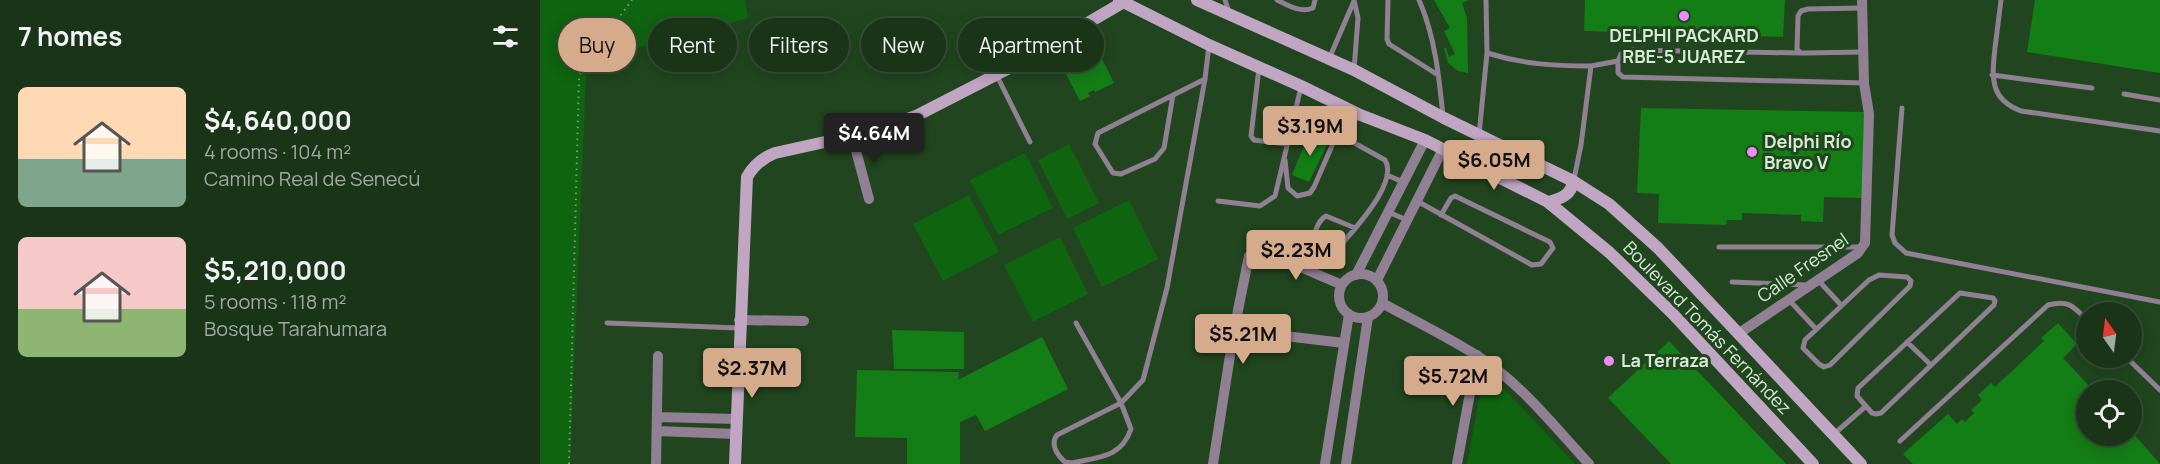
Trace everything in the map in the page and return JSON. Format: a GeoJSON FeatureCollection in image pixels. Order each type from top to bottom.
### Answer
{"type":"FeatureCollection","features":[{"type":"Feature","properties":{"kind":"main road","name":"Boulevard Tomás Fernández"},"geometry":{"type":"LineString","coordinates":[[1123,0],[1209,45],[1353,111],[1425,140],[1548,202],[1610,254],[1672,313],[1813,464]]}},
{"type":"Feature","properties":{"kind":"main road"},"geometry":{"type":"LineString","coordinates":[[735,464],[739,324],[747,177],[759,161],[775,153],[852,136],[915,116],[1089,24],[1123,0]]}},
{"type":"Feature","properties":{"kind":"main road","name":"Boulevard Tomás Fernández"},"geometry":{"type":"LineString","coordinates":[[1197,0],[1354,70],[1443,118],[1573,181],[1609,204],[1658,248],[1861,464]]}},
{"type":"Feature","properties":{"kind":"main road"},"geometry":{"type":"LineString","coordinates":[[1548,202],[1568,194],[1573,181]]}},
{"type":"Feature","properties":{"kind":"street","name":"Calle Fresnel"},"geometry":{"type":"LineString","coordinates":[[1738,334],[1858,253],[1863,247],[1869,114],[1864,83],[1862,4]]}},
{"type":"Feature","properties":{"kind":"street"},"geometry":{"type":"LineString","coordinates":[[852,136],[869,199]]}},
{"type":"Feature","properties":{"kind":"street"},"geometry":{"type":"LineString","coordinates":[[1356,275],[1425,140]]}},
{"type":"Feature","properties":{"kind":"street"},"geometry":{"type":"LineString","coordinates":[[1377,280],[1443,149]]}},
{"type":"Feature","properties":{"kind":"street"},"geometry":{"type":"LineString","coordinates":[[1213,464],[1248,256],[1255,250],[1261,250],[1342,285]]}},
{"type":"Feature","properties":{"kind":"street"},"geometry":{"type":"LineString","coordinates":[[1356,275],[1370,276],[1377,280],[1383,295],[1379,309],[1368,317],[1360,318],[1349,314],[1339,299],[1342,285],[1347,279],[1356,275]]}},
{"type":"Feature","properties":{"kind":"street"},"geometry":{"type":"LineString","coordinates":[[1382,303],[1477,355],[1534,404],[1589,464]]}},
{"type":"Feature","properties":{"kind":"street"},"geometry":{"type":"LineString","coordinates":[[1325,464],[1349,314]]}},
{"type":"Feature","properties":{"kind":"street"},"geometry":{"type":"LineString","coordinates":[[1346,464],[1368,317]]}},
{"type":"Feature","properties":{"kind":"street"},"geometry":{"type":"LineString","coordinates":[[739,324],[804,321]]}},
{"type":"Feature","properties":{"kind":"street"},"geometry":{"type":"LineString","coordinates":[[1234,330],[1344,343]]}},
{"type":"Feature","properties":{"kind":"street"},"geometry":{"type":"LineString","coordinates":[[1457,464],[1477,355]]}},
{"type":"Feature","properties":{"kind":"street"},"geometry":{"type":"LineString","coordinates":[[656,464],[658,356]]}},
{"type":"Feature","properties":{"kind":"street"},"geometry":{"type":"LineString","coordinates":[[657,417],[736,419]]}},
{"type":"Feature","properties":{"kind":"street"},"geometry":{"type":"LineString","coordinates":[[657,431],[736,434]]}},
{"type":"Feature","properties":{"kind":"lane"},"geometry":{"type":"LineString","coordinates":[[1225,0],[1229,14]]}},
{"type":"Feature","properties":{"kind":"lane"},"geometry":{"type":"LineString","coordinates":[[1277,0],[1304,10],[1313,8],[1315,0]]}},
{"type":"Feature","properties":{"kind":"lane"},"geometry":{"type":"LineString","coordinates":[[1329,59],[1354,0]]}},
{"type":"Feature","properties":{"kind":"lane"},"geometry":{"type":"LineString","coordinates":[[1354,0],[1358,18],[1354,70]]}},
{"type":"Feature","properties":{"kind":"lane"},"geometry":{"type":"LineString","coordinates":[[1388,0],[1387,39],[1389,44],[1438,75]]}},
{"type":"Feature","properties":{"kind":"lane"},"geometry":{"type":"LineString","coordinates":[[1419,0],[1431,34],[1443,118]]}},
{"type":"Feature","properties":{"kind":"lane"},"geometry":{"type":"LineString","coordinates":[[1479,135],[1487,53],[1486,0]]}},
{"type":"Feature","properties":{"kind":"lane"},"geometry":{"type":"LineString","coordinates":[[2001,0],[1992,75],[2001,99],[2008,106],[2021,111],[2160,131]]}},
{"type":"Feature","properties":{"kind":"lane"},"geometry":{"type":"LineString","coordinates":[[1801,52],[1797,49],[1798,16],[1801,11],[1862,4]]}},
{"type":"Feature","properties":{"kind":"lane"},"geometry":{"type":"LineString","coordinates":[[1076,323],[1121,403],[1131,429],[1127,441],[1115,452],[1072,463],[1065,462],[1060,457],[1053,444],[1053,439],[1121,403],[1143,380],[1164,299],[1205,78],[1209,45]]}},
{"type":"Feature","properties":{"kind":"lane"},"geometry":{"type":"LineString","coordinates":[[1863,52],[1629,50],[1621,54],[1618,61],[1618,73],[1623,77],[1864,83]]}},
{"type":"Feature","properties":{"kind":"lane"},"geometry":{"type":"LineString","coordinates":[[1487,53],[1518,62],[1562,66],[1591,66],[1618,61]]}},
{"type":"Feature","properties":{"kind":"lane"},"geometry":{"type":"LineString","coordinates":[[1573,181],[1581,145],[1591,66]]}},
{"type":"Feature","properties":{"kind":"lane"},"geometry":{"type":"LineString","coordinates":[[1259,68],[1251,136],[1254,140],[1286,144]]}},
{"type":"Feature","properties":{"kind":"lane"},"geometry":{"type":"LineString","coordinates":[[996,75],[1030,142]]}},
{"type":"Feature","properties":{"kind":"lane"},"geometry":{"type":"LineString","coordinates":[[1992,75],[2092,88]]}},
{"type":"Feature","properties":{"kind":"lane"},"geometry":{"type":"LineString","coordinates":[[1173,95],[1164,148],[1159,155],[1121,174],[1113,173],[1095,144],[1098,133],[1205,78]]}},
{"type":"Feature","properties":{"kind":"lane"},"geometry":{"type":"LineString","coordinates":[[1218,201],[1260,206],[1275,196],[1301,86]]}},
{"type":"Feature","properties":{"kind":"lane"},"geometry":{"type":"LineString","coordinates":[[2124,94],[2160,100]]}},
{"type":"Feature","properties":{"kind":"lane"},"geometry":{"type":"LineString","coordinates":[[1902,108],[1892,235],[1898,248],[1906,252],[2160,302]]}},
{"type":"Feature","properties":{"kind":"lane"},"geometry":{"type":"LineString","coordinates":[[1284,153],[1288,188],[1297,196],[1310,193],[1353,111]]}},
{"type":"Feature","properties":{"kind":"lane"},"geometry":{"type":"LineString","coordinates":[[1353,111],[1349,140],[1384,160],[1388,166],[1387,175],[1371,209],[1342,244],[1335,247],[1316,241],[1314,237],[1322,218],[1326,216],[1354,228]]}},
{"type":"Feature","properties":{"kind":"lane"},"geometry":{"type":"LineString","coordinates":[[1387,175],[1403,182]]}},
{"type":"Feature","properties":{"kind":"lane"},"geometry":{"type":"LineString","coordinates":[[1417,201],[1441,215],[1532,265],[1541,264],[1553,248],[1550,242],[1455,195],[1441,215]]}},
{"type":"Feature","properties":{"kind":"lane"},"geometry":{"type":"LineString","coordinates":[[1388,212],[1407,220]]}},
{"type":"Feature","properties":{"kind":"lane"},"geometry":{"type":"LineString","coordinates":[[1719,247],[1863,247]]}},
{"type":"Feature","properties":{"kind":"lane"},"geometry":{"type":"LineString","coordinates":[[1879,275],[1906,277],[1911,281],[1910,286],[1830,365],[1824,367],[1803,348],[1805,340],[1841,305],[1873,277],[1879,275]]}},
{"type":"Feature","properties":{"kind":"lane"},"geometry":{"type":"LineString","coordinates":[[1732,282],[1812,282],[1841,305]]}},
{"type":"Feature","properties":{"kind":"lane"},"geometry":{"type":"LineString","coordinates":[[1960,293],[1993,298],[1995,302],[1931,365],[1881,412],[1876,414],[1857,396],[1858,388],[1907,342],[1960,293]]}},
{"type":"Feature","properties":{"kind":"lane"},"geometry":{"type":"LineString","coordinates":[[1788,299],[1816,329]]}},
{"type":"Feature","properties":{"kind":"lane"},"geometry":{"type":"LineString","coordinates":[[1900,441],[2048,305],[2057,303],[2072,305],[2076,309]]}},
{"type":"Feature","properties":{"kind":"lane"},"geometry":{"type":"LineString","coordinates":[[607,323],[739,324]]}},
{"type":"Feature","properties":{"kind":"lane"},"geometry":{"type":"LineString","coordinates":[[1907,342],[1931,365]]}},
{"type":"Feature","properties":{"kind":"lane"},"geometry":{"type":"LineString","coordinates":[[2137,368],[2160,390]]}},
{"type":"Feature","properties":{"kind":"lane"},"geometry":{"type":"LineString","coordinates":[[1834,435],[1866,406]]}},
{"type":"Feature","properties":{"kind":"path"},"geometry":{"type":"LineString","coordinates":[[569,464],[579,78],[583,66],[632,0]]}},
{"type":"Feature","properties":{"kind":"green space"},"geometry":{"type":"Polygon","coordinates":[[[540,0],[745,0],[748,18],[737,21],[737,18],[648,18],[648,45],[636,48],[636,18],[558,18],[558,72],[587,72],[570,464],[540,464],[540,0]]]}},
{"type":"Feature","properties":{"kind":"green space"},"geometry":{"type":"Polygon","coordinates":[[[1069,144],[1099,203],[1067,219],[1038,160],[1069,144]]]}},
{"type":"Feature","properties":{"kind":"green space"},"geometry":{"type":"Polygon","coordinates":[[[1025,153],[1053,208],[998,235],[970,180],[1025,153]]]}},
{"type":"Feature","properties":{"kind":"green space"},"geometry":{"type":"Polygon","coordinates":[[[969,195],[999,252],[943,281],[913,224],[969,195]]]}},
{"type":"Feature","properties":{"kind":"green space"},"geometry":{"type":"Polygon","coordinates":[[[1129,200],[1158,259],[1102,287],[1073,228],[1129,200]]]}},
{"type":"Feature","properties":{"kind":"green space"},"geometry":{"type":"Polygon","coordinates":[[[1060,237],[1088,294],[1033,322],[1004,265],[1060,237]]]}},
{"type":"Feature","properties":{"kind":"green space"},"geometry":{"type":"Polygon","coordinates":[[[1482,383],[1502,387],[1575,464],[1467,464],[1482,383]]]}},
{"type":"Feature","properties":{"kind":"building"},"geometry":{"type":"Polygon","coordinates":[[[1434,0],[1469,0],[1462,3],[1467,18],[1468,73],[1458,71],[1448,63],[1444,48],[1449,57],[1455,54],[1444,31],[1450,28],[1434,0]]]}},
{"type":"Feature","properties":{"kind":"building","name":"DELPHI PACKARD RBE-5 JUAREZ"},"geometry":{"type":"Polygon","coordinates":[[[1585,0],[1785,0],[1783,37],[1584,31],[1585,0]]]}},
{"type":"Feature","properties":{"kind":"building"},"geometry":{"type":"Polygon","coordinates":[[[2035,0],[2160,0],[2160,73],[2027,52],[2035,0]]]}},
{"type":"Feature","properties":{"kind":"building"},"geometry":{"type":"Polygon","coordinates":[[[1104,63],[1114,83],[1088,93],[1090,96],[1080,101],[1065,72],[1104,72],[1104,63]]]}},
{"type":"Feature","properties":{"kind":"building","name":"Delphi Río Bravo V"},"geometry":{"type":"Polygon","coordinates":[[[1641,108],[1865,112],[1862,198],[1824,197],[1823,222],[1801,221],[1801,215],[1742,213],[1742,220],[1727,220],[1726,225],[1658,223],[1659,194],[1637,193],[1641,108]]]}},
{"type":"Feature","properties":{"kind":"building"},"geometry":{"type":"Polygon","coordinates":[[[1310,131],[1329,140],[1309,182],[1292,175],[1310,131]]]}},
{"type":"Feature","properties":{"kind":"building"},"geometry":{"type":"Polygon","coordinates":[[[2058,323],[2076,343],[2063,358],[2084,380],[2076,380],[2076,446],[2142,446],[2142,443],[2160,464],[1913,464],[1903,454],[1948,414],[1957,424],[1962,419],[1965,422],[1974,413],[1971,410],[1982,400],[1978,395],[1991,383],[1995,387],[2044,341],[2041,338],[2058,323]]]}},
{"type":"Feature","properties":{"kind":"building"},"geometry":{"type":"Polygon","coordinates":[[[892,330],[964,332],[964,369],[894,369],[892,330]]]}},
{"type":"Feature","properties":{"kind":"building"},"geometry":{"type":"Polygon","coordinates":[[[1042,337],[1068,389],[985,431],[976,415],[960,422],[960,464],[907,464],[907,438],[855,437],[857,370],[959,372],[958,380],[1042,337]]]}},
{"type":"Feature","properties":{"kind":"building"},"geometry":{"type":"Polygon","coordinates":[[[1669,341],[1786,464],[1671,464],[1608,398],[1669,341]]]}},
{"type":"Feature","properties":{"kind":"place","name":"DELPHI PACKARD RBE-5 JUAREZ"},"geometry":{"type":"Point","coordinates":[1684,16]}},
{"type":"Feature","properties":{"kind":"place","name":"Delphi Río Bravo V"},"geometry":{"type":"Point","coordinates":[1752,152]}},
{"type":"Feature","properties":{"kind":"place","name":"La Terraza"},"geometry":{"type":"Point","coordinates":[1609,361]}}]}
